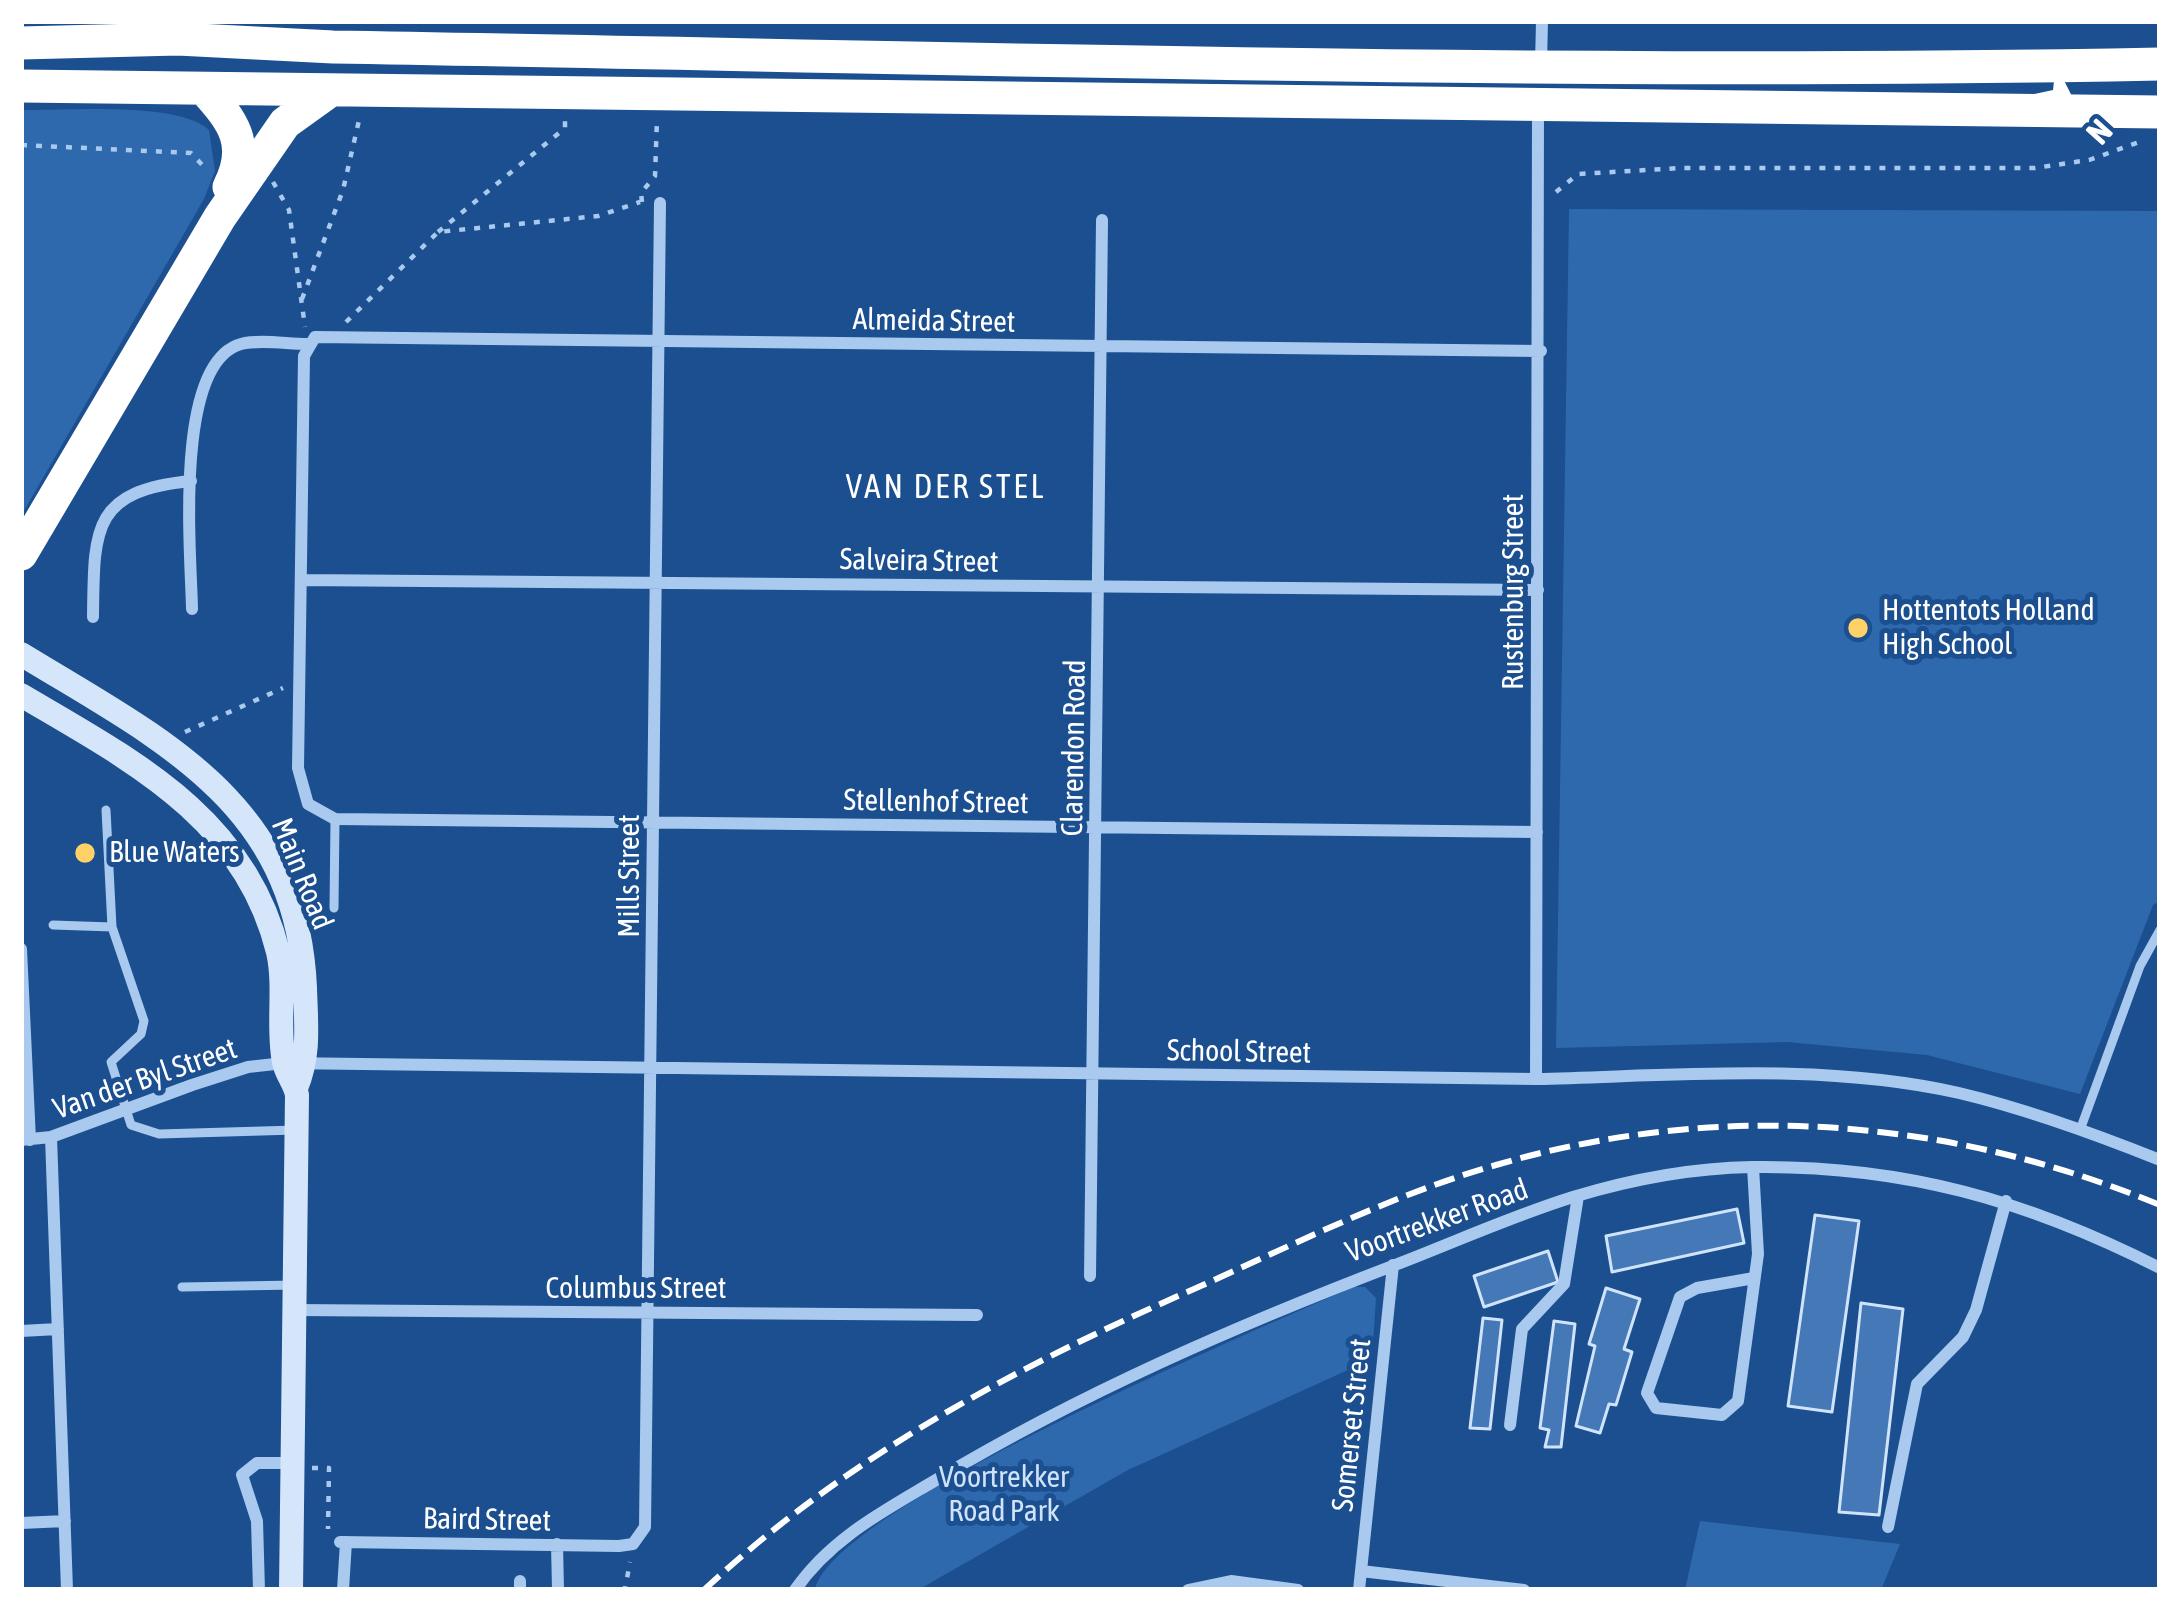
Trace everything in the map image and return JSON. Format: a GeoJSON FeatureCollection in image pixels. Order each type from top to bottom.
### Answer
{"type":"FeatureCollection","features":[{"type":"Feature","properties":{"kind":"highway"},"geometry":{"type":"LineString","coordinates":[[178,39],[208,21]]}},
{"type":"Feature","properties":{"kind":"highway"},"geometry":{"type":"LineString","coordinates":[[292,21],[333,47]]}},
{"type":"Feature","properties":{"kind":"highway"},"geometry":{"type":"LineString","coordinates":[[21,44],[178,39],[333,47],[1327,67],[1851,70],[2160,64]]}},
{"type":"Feature","properties":{"kind":"highway"},"geometry":{"type":"LineString","coordinates":[[21,86],[1538,105],[2157,123]]}},
{"type":"Feature","properties":{"kind":"highway"},"geometry":{"type":"LineString","coordinates":[[204,88],[239,137],[241,154],[224,204]]}},
{"type":"Feature","properties":{"kind":"highway"},"geometry":{"type":"LineString","coordinates":[[21,554],[224,204],[285,123],[346,90]]}},
{"type":"Feature","properties":{"kind":"main road","name":"Main Road"},"geometry":{"type":"LineString","coordinates":[[21,654],[170,743],[244,813],[277,874],[304,971],[295,1063]]}},
{"type":"Feature","properties":{"kind":"main road","name":"Main Road"},"geometry":{"type":"LineString","coordinates":[[21,695],[148,771],[224,839],[259,896],[279,958],[296,1088],[295,1297],[302,1466],[291,1590]]}},
{"type":"Feature","properties":{"kind":"street","name":"Rustenburg Street"},"geometry":{"type":"LineString","coordinates":[[1536,1079],[1542,21]]}},
{"type":"Feature","properties":{"kind":"street","name":"Mills Street"},"geometry":{"type":"LineString","coordinates":[[633,1544],[645,1527],[648,1508],[660,203]]}},
{"type":"Feature","properties":{"kind":"street","name":"Clarendon Road"},"geometry":{"type":"LineString","coordinates":[[1090,1276],[1102,220]]}},
{"type":"Feature","properties":{"kind":"street","name":"Almeida Street"},"geometry":{"type":"LineString","coordinates":[[327,335],[1540,351]]}},
{"type":"Feature","properties":{"kind":"street"},"geometry":{"type":"LineString","coordinates":[[192,609],[195,406],[232,349],[243,343],[307,344],[327,335]]}},
{"type":"Feature","properties":{"kind":"street","name":"Main Road"},"geometry":{"type":"LineString","coordinates":[[307,344],[300,789],[320,814],[335,819]]}},
{"type":"Feature","properties":{"kind":"street"},"geometry":{"type":"LineString","coordinates":[[93,617],[93,560],[108,514],[130,490],[191,481]]}},
{"type":"Feature","properties":{"kind":"street","name":"Salveira Street"},"geometry":{"type":"LineString","coordinates":[[301,580],[1538,590]]}},
{"type":"Feature","properties":{"kind":"street","name":"Stellenhof Street"},"geometry":{"type":"LineString","coordinates":[[335,819],[1538,832]]}},
{"type":"Feature","properties":{"kind":"street"},"geometry":{"type":"LineString","coordinates":[[21,955],[26,1140]]}},
{"type":"Feature","properties":{"kind":"street","name":"School Street"},"geometry":{"type":"LineString","coordinates":[[295,1063],[1536,1079],[1712,1075],[1895,1083],[1959,1094],[2160,1160]]}},
{"type":"Feature","properties":{"kind":"street","name":"Van der Byl Street"},"geometry":{"type":"LineString","coordinates":[[26,1140],[51,1137],[248,1067],[295,1063]]}},
{"type":"Feature","properties":{"kind":"street"},"geometry":{"type":"LineString","coordinates":[[51,1137],[67,1590]]}},
{"type":"Feature","properties":{"kind":"street"},"geometry":{"type":"LineString","coordinates":[[1753,1167],[1754,1278],[1735,1408],[1722,1415],[1655,1408],[1647,1393],[1681,1297],[1697,1288],[1754,1278]]}},
{"type":"Feature","properties":{"kind":"street","name":"Voortrekker Road"},"geometry":{"type":"LineString","coordinates":[[796,1590],[820,1557],[852,1531],[986,1449],[1321,1289],[1578,1196],[1686,1172],[1753,1167],[1938,1182],[2049,1214],[2160,1268]]}},
{"type":"Feature","properties":{"kind":"street"},"geometry":{"type":"LineString","coordinates":[[1510,1425],[1522,1329],[1564,1284],[1578,1196]]}},
{"type":"Feature","properties":{"kind":"street"},"geometry":{"type":"LineString","coordinates":[[1888,1526],[1908,1410],[1917,1384],[1969,1324],[2006,1201]]}},
{"type":"Feature","properties":{"kind":"street","name":"Somerset Street"},"geometry":{"type":"LineString","coordinates":[[1359,1590],[1394,1265]]}},
{"type":"Feature","properties":{"kind":"street","name":"Columbus Street"},"geometry":{"type":"LineString","coordinates":[[295,1297],[650,1314],[977,1315]]}},
{"type":"Feature","properties":{"kind":"street"},"geometry":{"type":"LineString","coordinates":[[21,1331],[58,1329]]}},
{"type":"Feature","properties":{"kind":"street"},"geometry":{"type":"LineString","coordinates":[[259,1590],[256,1521],[242,1475],[256,1462],[302,1466]]}},
{"type":"Feature","properties":{"kind":"street"},"geometry":{"type":"LineString","coordinates":[[21,1523],[64,1521]]}},
{"type":"Feature","properties":{"kind":"street","name":"Baird Street"},"geometry":{"type":"LineString","coordinates":[[344,1590],[343,1542],[633,1544]]}},
{"type":"Feature","properties":{"kind":"street"},"geometry":{"type":"LineString","coordinates":[[557,1544],[558,1590]]}},
{"type":"Feature","properties":{"kind":"street"},"geometry":{"type":"LineString","coordinates":[[1361,1571],[1524,1590]]}},
{"type":"Feature","properties":{"kind":"street"},"geometry":{"type":"LineString","coordinates":[[1188,1590],[1231,1581],[1298,1590]]}},
{"type":"Feature","properties":{"kind":"lane"},"geometry":{"type":"LineString","coordinates":[[106,810],[112,927],[144,1022],[141,1034],[111,1062],[123,1111],[140,1131],[159,1134],[296,1130]]}},
{"type":"Feature","properties":{"kind":"lane"},"geometry":{"type":"LineString","coordinates":[[334,908],[335,819]]}},
{"type":"Feature","properties":{"kind":"lane"},"geometry":{"type":"LineString","coordinates":[[53,925],[112,927]]}},
{"type":"Feature","properties":{"kind":"lane"},"geometry":{"type":"LineString","coordinates":[[2080,1130],[2140,966],[2160,930]]}},
{"type":"Feature","properties":{"kind":"lane"},"geometry":{"type":"LineString","coordinates":[[182,1287],[295,1297]]}},
{"type":"Feature","properties":{"kind":"path"},"geometry":{"type":"LineString","coordinates":[[302,299],[343,190],[346,90]]}},
{"type":"Feature","properties":{"kind":"path"},"geometry":{"type":"LineString","coordinates":[[327,335],[360,312],[438,232],[565,128],[567,93]]}},
{"type":"Feature","properties":{"kind":"path"},"geometry":{"type":"LineString","coordinates":[[640,202],[655,176],[658,94]]}},
{"type":"Feature","properties":{"kind":"path"},"geometry":{"type":"LineString","coordinates":[[1538,193],[1555,192],[1577,174],[1681,167],[2035,167],[2090,160],[2136,146],[2157,123]]}},
{"type":"Feature","properties":{"kind":"path"},"geometry":{"type":"LineString","coordinates":[[21,145],[191,153],[224,204]]}},
{"type":"Feature","properties":{"kind":"path"},"geometry":{"type":"LineString","coordinates":[[256,167],[277,185],[289,210],[307,344]]}},
{"type":"Feature","properties":{"kind":"path"},"geometry":{"type":"LineString","coordinates":[[438,232],[598,216],[640,202],[660,203]]}},
{"type":"Feature","properties":{"kind":"path"},"geometry":{"type":"LineString","coordinates":[[170,743],[196,724],[299,681]]}},
{"type":"Feature","properties":{"kind":"path"},"geometry":{"type":"LineString","coordinates":[[302,1466],[329,1468],[328,1529]]}},
{"type":"Feature","properties":{"kind":"path"},"geometry":{"type":"LineString","coordinates":[[592,1590],[625,1589],[633,1544]]}},
{"type":"Feature","properties":{"kind":"green space"},"geometry":{"type":"Polygon","coordinates":[[[21,110],[147,111],[194,121],[209,130],[215,171],[204,199],[21,516],[21,110]]]}},
{"type":"Feature","properties":{"kind":"green space","name":"Hottentots Holland High School"},"geometry":{"type":"Polygon","coordinates":[[[1569,209],[2160,211],[2160,901],[2153,905],[2080,1094],[1927,1055],[1787,1042],[1556,1048],[1569,209]]]}},
{"type":"Feature","properties":{"kind":"green space","name":"Voortrekker Road Park"},"geometry":{"type":"Polygon","coordinates":[[[1353,1287],[1365,1287],[1376,1298],[1372,1359],[1128,1470],[918,1590],[815,1590],[840,1555],[894,1513],[969,1468],[1148,1379],[1353,1287]]]}},
{"type":"Feature","properties":{"kind":"green space"},"geometry":{"type":"Polygon","coordinates":[[[1700,1521],[1900,1544],[1881,1590],[1685,1590],[1700,1521]]]}},
{"type":"Feature","properties":{"kind":"building"},"geometry":{"type":"Polygon","coordinates":[[[1737,1209],[1744,1243],[1612,1272],[1606,1236],[1737,1209]]]}},
{"type":"Feature","properties":{"kind":"building"},"geometry":{"type":"Polygon","coordinates":[[[1815,1215],[1859,1221],[1832,1412],[1788,1406],[1815,1215]]]}},
{"type":"Feature","properties":{"kind":"building"},"geometry":{"type":"Polygon","coordinates":[[[1548,1251],[1558,1282],[1484,1307],[1474,1276],[1548,1251]]]}},
{"type":"Feature","properties":{"kind":"building"},"geometry":{"type":"Polygon","coordinates":[[[1606,1288],[1640,1299],[1624,1349],[1632,1352],[1616,1405],[1609,1404],[1600,1433],[1576,1426],[1595,1346],[1589,1344],[1606,1288]]]}},
{"type":"Feature","properties":{"kind":"building"},"geometry":{"type":"Polygon","coordinates":[[[1861,1303],[1903,1309],[1879,1515],[1839,1512],[1861,1303]]]}},
{"type":"Feature","properties":{"kind":"building"},"geometry":{"type":"Polygon","coordinates":[[[1483,1318],[1502,1320],[1490,1429],[1470,1428],[1483,1318]]]}},
{"type":"Feature","properties":{"kind":"building"},"geometry":{"type":"Polygon","coordinates":[[[1554,1321],[1575,1324],[1561,1447],[1545,1447],[1549,1430],[1540,1428],[1554,1321]]]}},
{"type":"Feature","properties":{"kind":"railway"},"geometry":{"type":"LineString","coordinates":[[704,1590],[760,1541],[878,1454],[1003,1381],[1135,1315],[1348,1220],[1496,1165],[1580,1144],[1663,1131],[1831,1128],[1998,1152],[2160,1205]]}},
{"type":"Feature","properties":{"kind":"place","name":"Hottentots Holland High School"},"geometry":{"type":"Point","coordinates":[1858,628]}},
{"type":"Feature","properties":{"kind":"place","name":"Blue Waters"},"geometry":{"type":"Point","coordinates":[85,853]}},
{"type":"Feature","properties":{"kind":"district","name":"VAN DER STEL"},"geometry":{"type":"Point","coordinates":[946,488]}}]}
